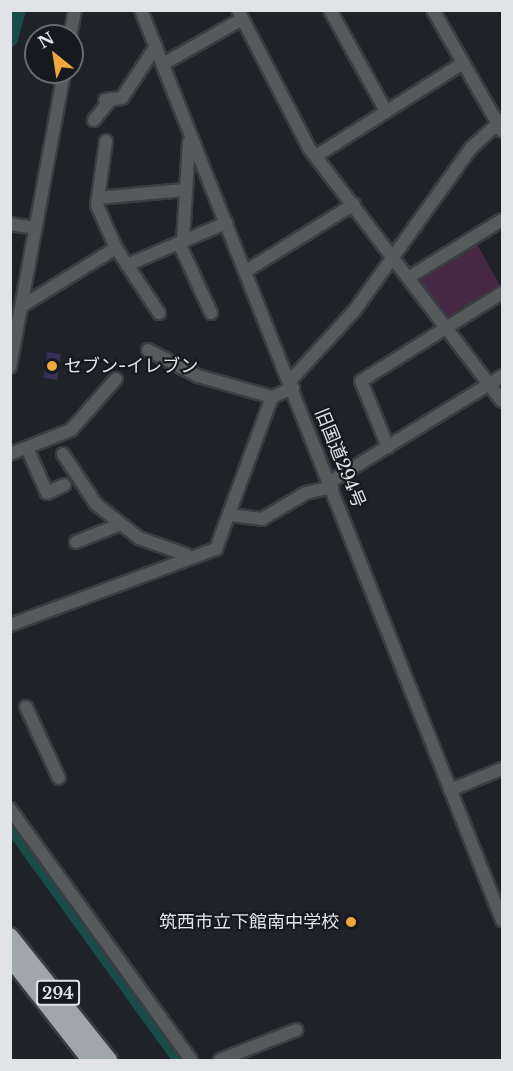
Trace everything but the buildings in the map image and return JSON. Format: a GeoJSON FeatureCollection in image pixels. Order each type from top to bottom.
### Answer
{"type":"FeatureCollection","features":[{"type":"Feature","properties":{"kind":"highway","name":"294"},"geometry":{"type":"LineString","coordinates":[[10,936],[110,1060]]}},
{"type":"Feature","properties":{"kind":"highway","name":"294"},"geometry":{"type":"LineString","coordinates":[[14,966],[90,1060]]}},
{"type":"Feature","properties":{"kind":"street","name":"旧国道294号"},"geometry":{"type":"LineString","coordinates":[[141,10],[292,384],[502,920]]}},
{"type":"Feature","properties":{"kind":"street"},"geometry":{"type":"LineString","coordinates":[[330,10],[386,111]]}},
{"type":"Feature","properties":{"kind":"street"},"geometry":{"type":"LineString","coordinates":[[10,625],[187,555],[216,549],[230,514],[252,441],[272,397],[292,384],[396,255],[471,148],[501,125],[433,10]]}},
{"type":"Feature","properties":{"kind":"street"},"geometry":{"type":"LineString","coordinates":[[163,64],[240,15],[316,156],[396,255],[502,401]]}},
{"type":"Feature","properties":{"kind":"street"},"geometry":{"type":"LineString","coordinates":[[94,120],[108,100],[122,98],[156,46]]}},
{"type":"Feature","properties":{"kind":"street"},"geometry":{"type":"LineString","coordinates":[[316,156],[463,63]]}},
{"type":"Feature","properties":{"kind":"street"},"geometry":{"type":"LineString","coordinates":[[10,367],[62,84]]}},
{"type":"Feature","properties":{"kind":"street"},"geometry":{"type":"LineString","coordinates":[[106,141],[98,198],[99,217],[116,248],[159,313]]}},
{"type":"Feature","properties":{"kind":"street"},"geometry":{"type":"LineString","coordinates":[[189,142],[185,169],[181,242],[211,313]]}},
{"type":"Feature","properties":{"kind":"street"},"geometry":{"type":"LineString","coordinates":[[185,169],[197,164]]}},
{"type":"Feature","properties":{"kind":"street"},"geometry":{"type":"LineString","coordinates":[[98,198],[184,190]]}},
{"type":"Feature","properties":{"kind":"street"},"geometry":{"type":"LineString","coordinates":[[246,271],[354,204]]}},
{"type":"Feature","properties":{"kind":"street"},"geometry":{"type":"LineString","coordinates":[[411,276],[502,220]]}},
{"type":"Feature","properties":{"kind":"street"},"geometry":{"type":"LineString","coordinates":[[127,265],[226,223]]}},
{"type":"Feature","properties":{"kind":"street"},"geometry":{"type":"LineString","coordinates":[[10,224],[36,228]]}},
{"type":"Feature","properties":{"kind":"street"},"geometry":{"type":"LineString","coordinates":[[22,306],[116,248]]}},
{"type":"Feature","properties":{"kind":"street"},"geometry":{"type":"LineString","coordinates":[[388,447],[361,381],[502,293]]}},
{"type":"Feature","properties":{"kind":"street"},"geometry":{"type":"LineString","coordinates":[[148,350],[198,376],[272,397]]}},
{"type":"Feature","properties":{"kind":"street"},"geometry":{"type":"LineString","coordinates":[[230,514],[262,519],[306,493],[331,485],[502,376]]}},
{"type":"Feature","properties":{"kind":"street"},"geometry":{"type":"LineString","coordinates":[[10,454],[71,430],[116,379]]}},
{"type":"Feature","properties":{"kind":"street"},"geometry":{"type":"LineString","coordinates":[[27,448],[47,493],[64,485]]}},
{"type":"Feature","properties":{"kind":"street"},"geometry":{"type":"LineString","coordinates":[[63,454],[96,504],[139,538],[187,555]]}},
{"type":"Feature","properties":{"kind":"street"},"geometry":{"type":"LineString","coordinates":[[76,542],[121,524]]}},
{"type":"Feature","properties":{"kind":"street"},"geometry":{"type":"LineString","coordinates":[[26,707],[59,778]]}},
{"type":"Feature","properties":{"kind":"street"},"geometry":{"type":"LineString","coordinates":[[450,790],[502,769]]}},
{"type":"Feature","properties":{"kind":"street"},"geometry":{"type":"LineString","coordinates":[[10,809],[191,1060]]}},
{"type":"Feature","properties":{"kind":"street"},"geometry":{"type":"LineString","coordinates":[[220,1060],[296,1030]]}},
{"type":"Feature","properties":{"kind":"shaded area"},"geometry":{"type":"Polygon","coordinates":[[[476,242],[502,289],[453,320],[445,319],[419,285],[419,277],[476,242]]]}},
{"type":"Feature","properties":{"kind":"waterway"},"geometry":{"type":"LineString","coordinates":[[10,39],[18,10]]}},
{"type":"Feature","properties":{"kind":"waterway"},"geometry":{"type":"LineString","coordinates":[[10,823],[181,1060]]}},
{"type":"Feature","properties":{"kind":"place","name":"セブン-イレブン"},"geometry":{"type":"Point","coordinates":[52,366]}},
{"type":"Feature","properties":{"kind":"place","name":"筑西市立下館南中学校"},"geometry":{"type":"Point","coordinates":[351,922]}}]}
